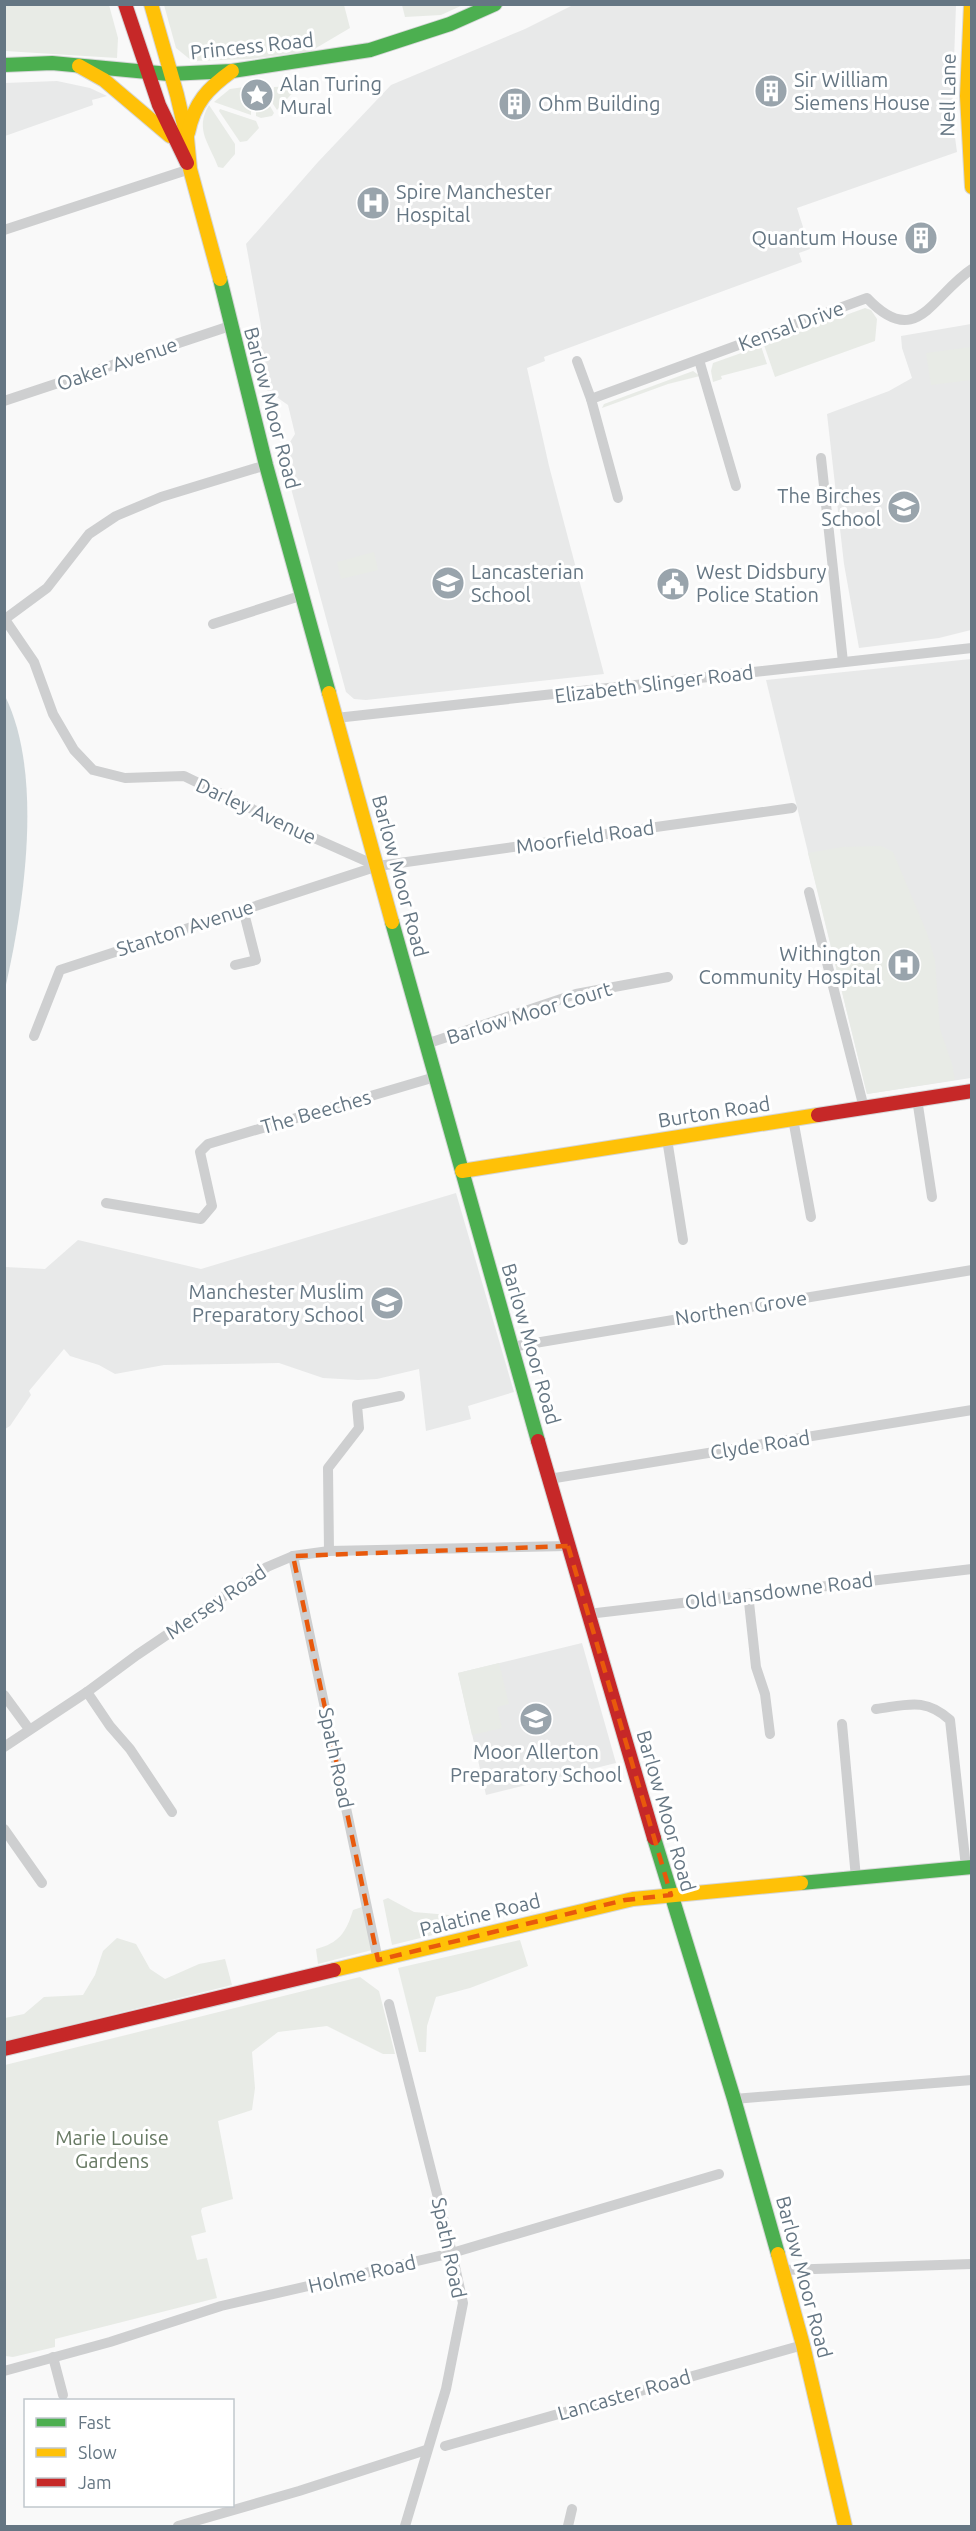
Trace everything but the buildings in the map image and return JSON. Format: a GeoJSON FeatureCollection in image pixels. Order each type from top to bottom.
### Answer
{"type":"FeatureCollection","features":[{"type":"Feature","properties":{"kind":"main road","name":"Barlow Moor Road"},"geometry":{"type":"LineString","coordinates":[[125,4],[147,71],[180,139],[209,233],[266,465],[511,1347],[671,1895],[735,2099],[783,2270],[803,2345],[844,2526]]}},
{"type":"Feature","properties":{"kind":"main road","name":"Barlow Moor Road"},"geometry":{"type":"LineString","coordinates":[[151,4],[169,74],[180,139]]}},
{"type":"Feature","properties":{"kind":"main road","name":"Princess Road"},"geometry":{"type":"LineString","coordinates":[[4,64],[52,63],[169,74],[231,70],[363,51],[450,24],[495,4]]}},
{"type":"Feature","properties":{"kind":"main road","name":"Nell Lane"},"geometry":{"type":"LineString","coordinates":[[971,4],[965,88],[966,132],[972,187]]}},
{"type":"Feature","properties":{"kind":"main road"},"geometry":{"type":"LineString","coordinates":[[78,65],[104,80],[180,139],[205,90],[231,70]]}},
{"type":"Feature","properties":{"kind":"main road","name":"Burton Road"},"geometry":{"type":"LineString","coordinates":[[462,1170],[972,1091]]}},
{"type":"Feature","properties":{"kind":"main road","name":"Palatine Road"},"geometry":{"type":"LineString","coordinates":[[4,2049],[625,1900],[969,1867]]}},
{"type":"Feature","properties":{"kind":"street"},"geometry":{"type":"LineString","coordinates":[[4,230],[190,169]]}},
{"type":"Feature","properties":{"kind":"street","name":"Kensal Drive"},"geometry":{"type":"LineString","coordinates":[[591,399],[867,298],[888,317],[901,321],[917,318],[928,311],[957,279],[972,269]]}},
{"type":"Feature","properties":{"kind":"street","name":"Oaker Avenue"},"geometry":{"type":"LineString","coordinates":[[4,401],[230,326]]}},
{"type":"Feature","properties":{"kind":"street"},"geometry":{"type":"LineString","coordinates":[[699,360],[736,486]]}},
{"type":"Feature","properties":{"kind":"street"},"geometry":{"type":"LineString","coordinates":[[577,361],[591,399],[618,498]]}},
{"type":"Feature","properties":{"kind":"street"},"geometry":{"type":"LineString","coordinates":[[821,458],[843,662]]}},
{"type":"Feature","properties":{"kind":"street"},"geometry":{"type":"LineString","coordinates":[[5,619],[47,588],[89,534],[116,516],[161,497],[266,465]]}},
{"type":"Feature","properties":{"kind":"street"},"geometry":{"type":"LineString","coordinates":[[213,624],[303,596]]}},
{"type":"Feature","properties":{"kind":"street","name":"Darley Avenue"},"geometry":{"type":"LineString","coordinates":[[5,619],[34,662],[53,714],[69,741],[93,770],[125,778],[184,776],[285,825],[378,866]]}},
{"type":"Feature","properties":{"kind":"street","name":"Elizabeth Slinger Road"},"geometry":{"type":"LineString","coordinates":[[336,718],[972,648]]}},
{"type":"Feature","properties":{"kind":"street","name":"Moorfield Road"},"geometry":{"type":"LineString","coordinates":[[378,866],[792,808]]}},
{"type":"Feature","properties":{"kind":"street","name":"Stanton Avenue"},"geometry":{"type":"LineString","coordinates":[[34,1036],[60,970],[378,866]]}},
{"type":"Feature","properties":{"kind":"street"},"geometry":{"type":"LineString","coordinates":[[809,892],[864,1108]]}},
{"type":"Feature","properties":{"kind":"street"},"geometry":{"type":"LineString","coordinates":[[235,965],[256,960],[243,909]]}},
{"type":"Feature","properties":{"kind":"street","name":"Barlow Moor Court"},"geometry":{"type":"LineString","coordinates":[[426,1044],[576,994],[668,977]]}},
{"type":"Feature","properties":{"kind":"street","name":"The Beeches"},"geometry":{"type":"LineString","coordinates":[[106,1203],[201,1220],[212,1206],[200,1152],[208,1144],[435,1077]]}},
{"type":"Feature","properties":{"kind":"street"},"geometry":{"type":"LineString","coordinates":[[917,1100],[932,1197]]}},
{"type":"Feature","properties":{"kind":"street"},"geometry":{"type":"LineString","coordinates":[[793,1119],[811,1216]]}},
{"type":"Feature","properties":{"kind":"street"},"geometry":{"type":"LineString","coordinates":[[667,1139],[683,1240]]}},
{"type":"Feature","properties":{"kind":"street","name":"Northen Grove"},"geometry":{"type":"LineString","coordinates":[[511,1347],[972,1270]]}},
{"type":"Feature","properties":{"kind":"street"},"geometry":{"type":"LineString","coordinates":[[329,1551],[328,1468],[359,1428],[357,1405],[400,1396]]}},
{"type":"Feature","properties":{"kind":"street","name":"Clyde Road"},"geometry":{"type":"LineString","coordinates":[[549,1479],[972,1410]]}},
{"type":"Feature","properties":{"kind":"street","name":"Mersey Road"},"geometry":{"type":"LineString","coordinates":[[4,1747],[259,1572],[293,1556],[329,1551],[568,1546]]}},
{"type":"Feature","properties":{"kind":"street","name":"Spath Road"},"geometry":{"type":"LineString","coordinates":[[293,1556],[378,1960]]}},
{"type":"Feature","properties":{"kind":"street","name":"Old Lansdowne Road"},"geometry":{"type":"LineString","coordinates":[[588,1614],[748,1593],[972,1569]]}},
{"type":"Feature","properties":{"kind":"street"},"geometry":{"type":"LineString","coordinates":[[748,1593],[756,1667],[765,1694],[771,1734]]}},
{"type":"Feature","properties":{"kind":"street"},"geometry":{"type":"LineString","coordinates":[[87,1692],[110,1726],[130,1749],[172,1812]]}},
{"type":"Feature","properties":{"kind":"street"},"geometry":{"type":"LineString","coordinates":[[4,1695],[30,1729]]}},
{"type":"Feature","properties":{"kind":"street"},"geometry":{"type":"LineString","coordinates":[[876,1709],[919,1704],[937,1708],[950,1720],[969,1867]]}},
{"type":"Feature","properties":{"kind":"street"},"geometry":{"type":"LineString","coordinates":[[842,1724],[856,1878]]}},
{"type":"Feature","properties":{"kind":"street"},"geometry":{"type":"LineString","coordinates":[[4,1829],[42,1883]]}},
{"type":"Feature","properties":{"kind":"street","name":"Spath Road"},"geometry":{"type":"LineString","coordinates":[[389,2004],[463,2303],[446,2389],[405,2526]]}},
{"type":"Feature","properties":{"kind":"street"},"geometry":{"type":"LineString","coordinates":[[735,2099],[972,2080]]}},
{"type":"Feature","properties":{"kind":"street","name":"Holme Road"},"geometry":{"type":"LineString","coordinates":[[4,2371],[221,2306],[452,2253],[719,2174]]}},
{"type":"Feature","properties":{"kind":"street"},"geometry":{"type":"LineString","coordinates":[[783,2270],[972,2264]]}},
{"type":"Feature","properties":{"kind":"street","name":"Lancaster Road"},"geometry":{"type":"LineString","coordinates":[[445,2445],[803,2345]]}},
{"type":"Feature","properties":{"kind":"street"},"geometry":{"type":"LineString","coordinates":[[53,2357],[63,2396]]}},
{"type":"Feature","properties":{"kind":"street"},"geometry":{"type":"LineString","coordinates":[[178,2526],[299,2492],[426,2450]]}},
{"type":"Feature","properties":{"kind":"street"},"geometry":{"type":"LineString","coordinates":[[568,2526],[572,2509]]}},
{"type":"Feature","properties":{"kind":"highlighted area"},"geometry":{"type":"Polygon","coordinates":[[[568,1546],[671,1895],[625,1900],[378,1960],[293,1556],[568,1546]]]}},
{"type":"Feature","properties":{"kind":"shaded area"},"geometry":{"type":"Polygon","coordinates":[[[573,5],[956,5],[952,116],[957,152],[797,208],[810,249],[799,253],[802,262],[544,357],[545,361],[527,368],[549,466],[604,674],[366,700],[354,699],[346,692],[282,455],[295,434],[288,405],[265,389],[256,356],[261,326],[246,244],[318,162],[391,85],[525,29],[573,5]]]}},
{"type":"Feature","properties":{"kind":"shaded area"},"geometry":{"type":"Polygon","coordinates":[[[57,81],[90,88],[107,96],[92,100],[93,105],[5,136],[5,83],[57,81]]]}},
{"type":"Feature","properties":{"kind":"shaded area","name":"The Birches School"},"geometry":{"type":"Polygon","coordinates":[[[971,324],[971,630],[939,638],[859,648],[844,564],[827,414],[889,391],[912,378],[902,348],[901,336],[971,324]]]}},
{"type":"Feature","properties":{"kind":"shaded area","name":"Withington Community Hospital"},"geometry":{"type":"Polygon","coordinates":[[[971,659],[971,1078],[867,1094],[766,680],[971,659]]]}},
{"type":"Feature","properties":{"kind":"shaded area"},"geometry":{"type":"Polygon","coordinates":[[[5,696],[17,728],[24,763],[27,841],[24,881],[5,989],[5,696]]]}},
{"type":"Feature","properties":{"kind":"shaded area"},"geometry":{"type":"Polygon","coordinates":[[[456,1193],[514,1392],[468,1406],[471,1419],[426,1431],[419,1369],[377,1379],[358,1380],[323,1378],[279,1363],[164,1365],[115,1374],[99,1365],[70,1356],[64,1349],[29,1391],[31,1395],[10,1426],[5,1429],[5,1267],[45,1269],[78,1240],[201,1269],[456,1193]]]}},
{"type":"Feature","properties":{"kind":"shaded area","name":"Moor Allerton Preparatory School"},"geometry":{"type":"Polygon","coordinates":[[[582,1643],[616,1763],[486,1795],[458,1673],[582,1643]]]}},
{"type":"Feature","properties":{"kind":"green space"},"geometry":{"type":"Polygon","coordinates":[[[402,4],[463,5],[441,15],[405,17],[402,4]]]}},
{"type":"Feature","properties":{"kind":"green space"},"geometry":{"type":"Polygon","coordinates":[[[109,5],[118,38],[117,58],[5,51],[5,6],[109,5]]]}},
{"type":"Feature","properties":{"kind":"green space"},"geometry":{"type":"Polygon","coordinates":[[[164,5],[344,5],[350,28],[311,51],[250,59],[192,61],[176,48],[164,5]]]}},
{"type":"Feature","properties":{"kind":"green space"},"geometry":{"type":"Polygon","coordinates":[[[251,86],[251,115],[214,102],[230,89],[251,86]]]}},
{"type":"Feature","properties":{"kind":"green space"},"geometry":{"type":"Polygon","coordinates":[[[294,86],[296,89],[277,110],[273,104],[274,87],[294,86]]]}},
{"type":"Feature","properties":{"kind":"green space"},"geometry":{"type":"Polygon","coordinates":[[[209,105],[235,144],[235,154],[223,168],[218,167],[203,130],[203,122],[209,105]]]}},
{"type":"Feature","properties":{"kind":"green space"},"geometry":{"type":"Polygon","coordinates":[[[256,105],[270,106],[274,113],[272,116],[261,118],[256,116],[256,105]]]}},
{"type":"Feature","properties":{"kind":"green space"},"geometry":{"type":"Polygon","coordinates":[[[220,109],[256,121],[259,128],[247,141],[240,142],[219,111],[220,109]]]}},
{"type":"Feature","properties":{"kind":"green space"},"geometry":{"type":"Polygon","coordinates":[[[865,308],[871,310],[877,319],[875,341],[775,377],[764,345],[865,308]]]}},
{"type":"Feature","properties":{"kind":"green space"},"geometry":{"type":"Polygon","coordinates":[[[761,346],[767,364],[721,376],[722,379],[713,382],[711,371],[713,363],[761,346]]]}},
{"type":"Feature","properties":{"kind":"green space"},"geometry":{"type":"Polygon","coordinates":[[[971,347],[971,380],[931,385],[926,353],[971,347]]]}},
{"type":"Feature","properties":{"kind":"green space"},"geometry":{"type":"Polygon","coordinates":[[[693,371],[700,376],[668,384],[602,408],[604,404],[693,371]]]}},
{"type":"Feature","properties":{"kind":"green space"},"geometry":{"type":"Polygon","coordinates":[[[374,552],[378,570],[341,579],[337,562],[374,552]]]}},
{"type":"Feature","properties":{"kind":"green space"},"geometry":{"type":"Polygon","coordinates":[[[881,846],[893,852],[927,933],[935,960],[940,1029],[955,1080],[867,1094],[808,853],[842,847],[881,846]]]}},
{"type":"Feature","properties":{"kind":"green space"},"geometry":{"type":"Polygon","coordinates":[[[499,1663],[509,1704],[497,1707],[502,1728],[472,1735],[458,1673],[499,1663]]]}},
{"type":"Feature","properties":{"kind":"green space"},"geometry":{"type":"Polygon","coordinates":[[[388,1898],[414,1912],[449,1915],[449,1931],[392,1945],[383,1900],[388,1898]]]}},
{"type":"Feature","properties":{"kind":"green space"},"geometry":{"type":"Polygon","coordinates":[[[362,1907],[372,1950],[318,1964],[316,1949],[336,1940],[348,1925],[353,1910],[362,1907]]]}},
{"type":"Feature","properties":{"kind":"green space"},"geometry":{"type":"Polygon","coordinates":[[[117,1938],[136,1944],[150,1969],[165,1979],[199,1964],[225,1959],[232,1985],[5,2041],[5,2018],[24,2014],[44,1997],[83,1995],[95,1975],[103,1951],[117,1938]]]}},
{"type":"Feature","properties":{"kind":"green space"},"geometry":{"type":"Polygon","coordinates":[[[520,1940],[528,1966],[470,1988],[436,1997],[427,2026],[426,2052],[419,2052],[398,1968],[520,1940]]]}},
{"type":"Feature","properties":{"kind":"green space","name":"Marie Louise Gardens"},"geometry":{"type":"Polygon","coordinates":[[[360,1977],[379,1991],[395,2054],[383,2054],[327,2026],[278,2032],[252,2052],[255,2088],[252,2110],[218,2121],[233,2199],[202,2208],[206,2232],[191,2236],[197,2260],[207,2258],[217,2298],[55,2339],[55,2347],[13,2357],[5,2356],[5,2065],[360,1977]]]}},
{"type":"Feature","properties":{"kind":"traffic: fast"},"geometry":{"type":"LineString","coordinates":[[4,65],[52,63],[169,74],[232,71],[370,50],[450,24],[495,4]]}},
{"type":"Feature","properties":{"kind":"traffic: fast"},"geometry":{"type":"LineString","coordinates":[[220,279],[266,465],[329,693]]}},
{"type":"Feature","properties":{"kind":"traffic: fast"},"geometry":{"type":"LineString","coordinates":[[392,922],[538,1441]]}},
{"type":"Feature","properties":{"kind":"traffic: fast"},"geometry":{"type":"LineString","coordinates":[[654,1838],[734,2099],[778,2254]]}},
{"type":"Feature","properties":{"kind":"traffic: fast"},"geometry":{"type":"LineString","coordinates":[[801,1883],[972,1867]]}},
{"type":"Feature","properties":{"kind":"traffic: slow"},"geometry":{"type":"LineString","coordinates":[[151,4],[177,95],[187,138],[190,169],[220,279]]}},
{"type":"Feature","properties":{"kind":"traffic: slow"},"geometry":{"type":"LineString","coordinates":[[971,4],[967,96],[972,187]]}},
{"type":"Feature","properties":{"kind":"traffic: slow"},"geometry":{"type":"LineString","coordinates":[[79,66],[104,80],[170,136]]}},
{"type":"Feature","properties":{"kind":"traffic: slow"},"geometry":{"type":"LineString","coordinates":[[188,133],[194,113],[203,97],[232,71]]}},
{"type":"Feature","properties":{"kind":"traffic: slow"},"geometry":{"type":"LineString","coordinates":[[329,693],[392,922]]}},
{"type":"Feature","properties":{"kind":"traffic: slow"},"geometry":{"type":"LineString","coordinates":[[462,1171],[818,1115]]}},
{"type":"Feature","properties":{"kind":"traffic: slow"},"geometry":{"type":"LineString","coordinates":[[334,1970],[633,1899],[801,1883]]}},
{"type":"Feature","properties":{"kind":"traffic: slow"},"geometry":{"type":"LineString","coordinates":[[778,2254],[803,2345],[845,2526]]}},
{"type":"Feature","properties":{"kind":"traffic: jam"},"geometry":{"type":"LineString","coordinates":[[125,4],[159,105],[187,163]]}},
{"type":"Feature","properties":{"kind":"traffic: jam"},"geometry":{"type":"LineString","coordinates":[[818,1115],[972,1091]]}},
{"type":"Feature","properties":{"kind":"traffic: jam"},"geometry":{"type":"LineString","coordinates":[[538,1441],[654,1838]]}},
{"type":"Feature","properties":{"kind":"traffic: jam"},"geometry":{"type":"LineString","coordinates":[[4,2049],[334,1970]]}},
{"type":"Feature","properties":{"kind":"place","name":"Sir William Siemens House"},"geometry":{"type":"Point","coordinates":[771,91]}},
{"type":"Feature","properties":{"kind":"place","name":"Alan Turing Mural"},"geometry":{"type":"Point","coordinates":[257,95]}},
{"type":"Feature","properties":{"kind":"place","name":"Ohm Building"},"geometry":{"type":"Point","coordinates":[515,104]}},
{"type":"Feature","properties":{"kind":"place","name":"Spire Manchester Hospital"},"geometry":{"type":"Point","coordinates":[373,203]}},
{"type":"Feature","properties":{"kind":"place","name":"Quantum House"},"geometry":{"type":"Point","coordinates":[921,238]}},
{"type":"Feature","properties":{"kind":"place","name":"The Birches School"},"geometry":{"type":"Point","coordinates":[904,507]}},
{"type":"Feature","properties":{"kind":"place","name":"Lancasterian School"},"geometry":{"type":"Point","coordinates":[448,583]}},
{"type":"Feature","properties":{"kind":"place","name":"West Didsbury Police Station"},"geometry":{"type":"Point","coordinates":[673,584]}},
{"type":"Feature","properties":{"kind":"place","name":"Withington Community Hospital"},"geometry":{"type":"Point","coordinates":[904,965]}},
{"type":"Feature","properties":{"kind":"place","name":"Manchester Muslim Preparatory School"},"geometry":{"type":"Point","coordinates":[387,1303]}},
{"type":"Feature","properties":{"kind":"place","name":"Moor Allerton Preparatory School"},"geometry":{"type":"Point","coordinates":[536,1719]}}]}
